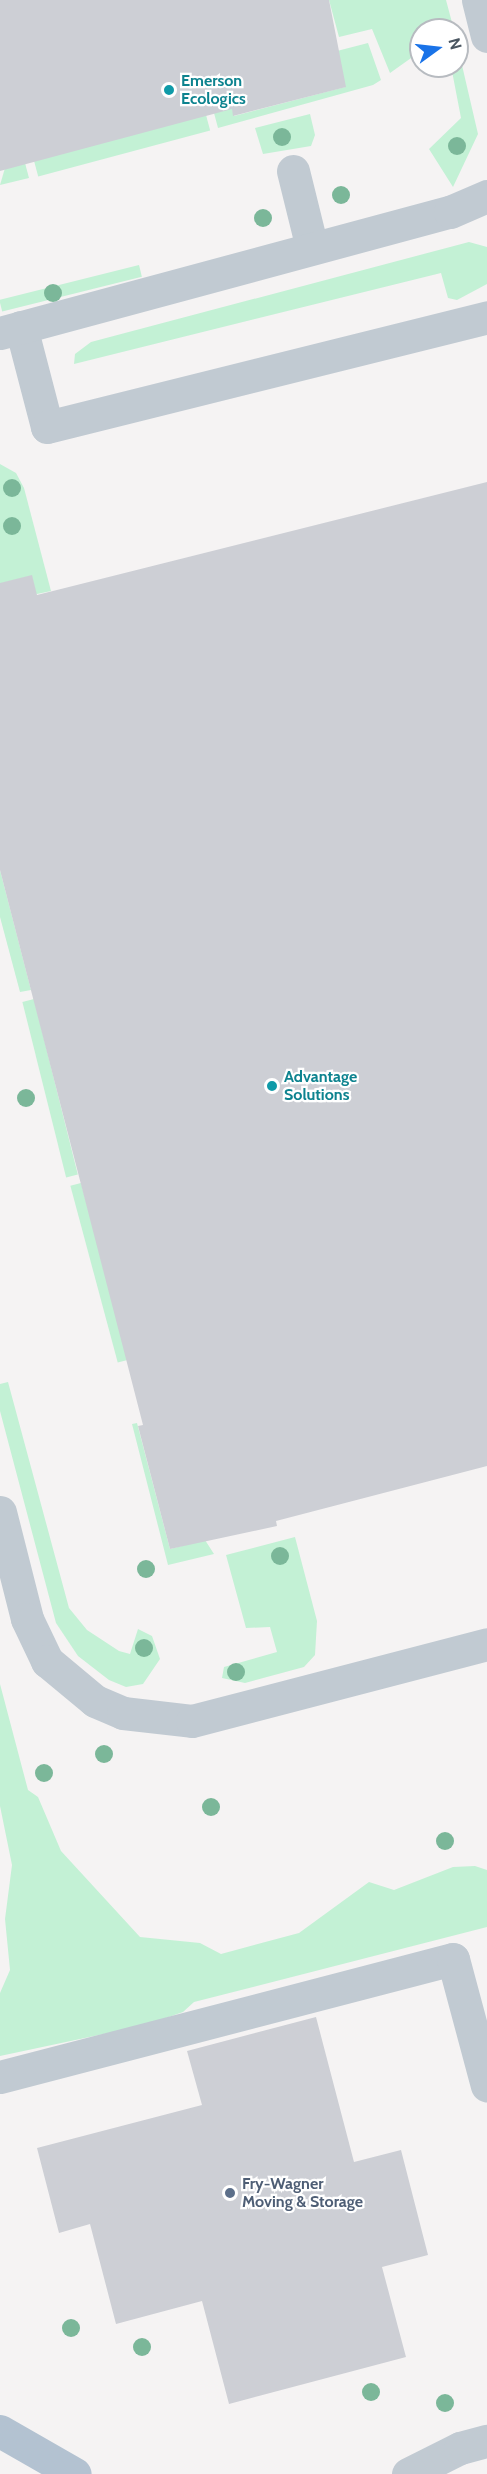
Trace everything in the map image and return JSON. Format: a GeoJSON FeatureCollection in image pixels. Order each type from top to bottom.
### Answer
{"type":"FeatureCollection","features":[{"type":"Feature","properties":{"kind":"main road"},"geometry":{"type":"LineString","coordinates":[[0,2431],[75,2474]]}},
{"type":"Feature","properties":{"kind":"street"},"geometry":{"type":"LineString","coordinates":[[478,0],[487,36]]}},
{"type":"Feature","properties":{"kind":"street"},"geometry":{"type":"LineString","coordinates":[[293,171],[312,248]]}},
{"type":"Feature","properties":{"kind":"street"},"geometry":{"type":"LineString","coordinates":[[487,196],[450,212],[10,330],[47,426],[487,318]]}},
{"type":"Feature","properties":{"kind":"street"},"geometry":{"type":"LineString","coordinates":[[0,1512],[27,1619],[47,1661],[95,1701],[123,1713],[192,1721],[487,1644]]}},
{"type":"Feature","properties":{"kind":"street"},"geometry":{"type":"LineString","coordinates":[[0,2077],[453,1959],[487,2086]]}},
{"type":"Feature","properties":{"kind":"street"},"geometry":{"type":"LineString","coordinates":[[408,2474],[460,2448],[487,2441]]}},
{"type":"Feature","properties":{"kind":"green space"},"geometry":{"type":"Polygon","coordinates":[[[329,0],[446,0],[451,18],[409,18],[409,60],[390,73],[372,29],[339,37],[329,0]]]}},
{"type":"Feature","properties":{"kind":"green space"},"geometry":{"type":"Polygon","coordinates":[[[368,43],[381,80],[373,85],[218,128],[214,113],[232,108],[234,116],[345,87],[337,51],[368,43]]]}},
{"type":"Feature","properties":{"kind":"green space"},"geometry":{"type":"Polygon","coordinates":[[[453,78],[465,78],[478,134],[453,187],[429,149],[461,118],[453,78]]]}},
{"type":"Feature","properties":{"kind":"green space"},"geometry":{"type":"Polygon","coordinates":[[[310,114],[315,135],[311,146],[263,154],[255,128],[310,114]]]}},
{"type":"Feature","properties":{"kind":"green space"},"geometry":{"type":"Polygon","coordinates":[[[206,115],[210,130],[38,177],[34,161],[206,115]]]}},
{"type":"Feature","properties":{"kind":"green space"},"geometry":{"type":"Polygon","coordinates":[[[25,163],[29,178],[0,185],[5,168],[25,163]]]}},
{"type":"Feature","properties":{"kind":"green space"},"geometry":{"type":"Polygon","coordinates":[[[469,242],[487,247],[487,284],[457,300],[448,298],[441,273],[74,364],[75,354],[91,342],[469,242]]]}},
{"type":"Feature","properties":{"kind":"green space"},"geometry":{"type":"Polygon","coordinates":[[[139,265],[142,277],[2,311],[0,300],[139,265]]]}},
{"type":"Feature","properties":{"kind":"green space"},"geometry":{"type":"Polygon","coordinates":[[[0,464],[16,473],[24,488],[51,591],[37,594],[0,583],[0,464]]]}},
{"type":"Feature","properties":{"kind":"green space"},"geometry":{"type":"Polygon","coordinates":[[[0,870],[31,990],[20,992],[0,917],[0,870]]]}},
{"type":"Feature","properties":{"kind":"green space"},"geometry":{"type":"Polygon","coordinates":[[[34,999],[78,1175],[66,1178],[22,1002],[34,999]]]}},
{"type":"Feature","properties":{"kind":"green space"},"geometry":{"type":"Polygon","coordinates":[[[81,1183],[128,1360],[118,1363],[70,1186],[81,1183]]]}},
{"type":"Feature","properties":{"kind":"green space"},"geometry":{"type":"Polygon","coordinates":[[[8,1382],[69,1608],[87,1630],[119,1651],[130,1654],[138,1629],[152,1636],[160,1659],[143,1684],[126,1687],[109,1680],[78,1656],[56,1623],[0,1411],[0,1384],[8,1382]]]}},
{"type":"Feature","properties":{"kind":"green space"},"geometry":{"type":"Polygon","coordinates":[[[137,1423],[170,1549],[205,1540],[214,1554],[168,1565],[132,1424],[137,1423]]]}},
{"type":"Feature","properties":{"kind":"green space"},"geometry":{"type":"Polygon","coordinates":[[[295,1537],[317,1621],[315,1655],[304,1667],[245,1683],[222,1678],[224,1667],[277,1652],[270,1627],[246,1628],[226,1555],[295,1537]]]}},
{"type":"Feature","properties":{"kind":"green space"},"geometry":{"type":"Polygon","coordinates":[[[0,1684],[28,1790],[38,1797],[61,1851],[140,1937],[200,1943],[221,1954],[299,1933],[369,1882],[394,1890],[453,1867],[475,1866],[487,1870],[487,1927],[194,2002],[183,2012],[146,2025],[0,2056],[0,1993],[10,1970],[5,1919],[12,1865],[0,1806],[0,1684]]]}},
{"type":"Feature","properties":{"kind":"building","name":"Emerson Ecologics"},"geometry":{"type":"Polygon","coordinates":[[[0,0],[329,0],[346,87],[233,116],[232,109],[0,171],[0,0]]]}},
{"type":"Feature","properties":{"kind":"building","name":"Advantage Solutions"},"geometry":{"type":"Polygon","coordinates":[[[487,482],[487,1466],[276,1521],[277,1526],[170,1549],[138,1426],[143,1425],[0,870],[0,583],[32,575],[37,595],[487,482]]]}},
{"type":"Feature","properties":{"kind":"building","name":"Fry-Wagner Moving & Storage"},"geometry":{"type":"Polygon","coordinates":[[[316,2017],[354,2162],[401,2150],[428,2255],[382,2267],[406,2357],[229,2404],[202,2301],[116,2324],[90,2224],[59,2233],[37,2148],[202,2105],[187,2051],[316,2017]]]}},
{"type":"Feature","properties":{"kind":"place","name":"Emerson Ecologics"},"geometry":{"type":"Point","coordinates":[169,90]}},
{"type":"Feature","properties":{"kind":"place","name":"Advantage Solutions"},"geometry":{"type":"Point","coordinates":[272,1086]}},
{"type":"Feature","properties":{"kind":"place","name":"Fry-Wagner Moving & Storage"},"geometry":{"type":"Point","coordinates":[230,2193]}}]}
